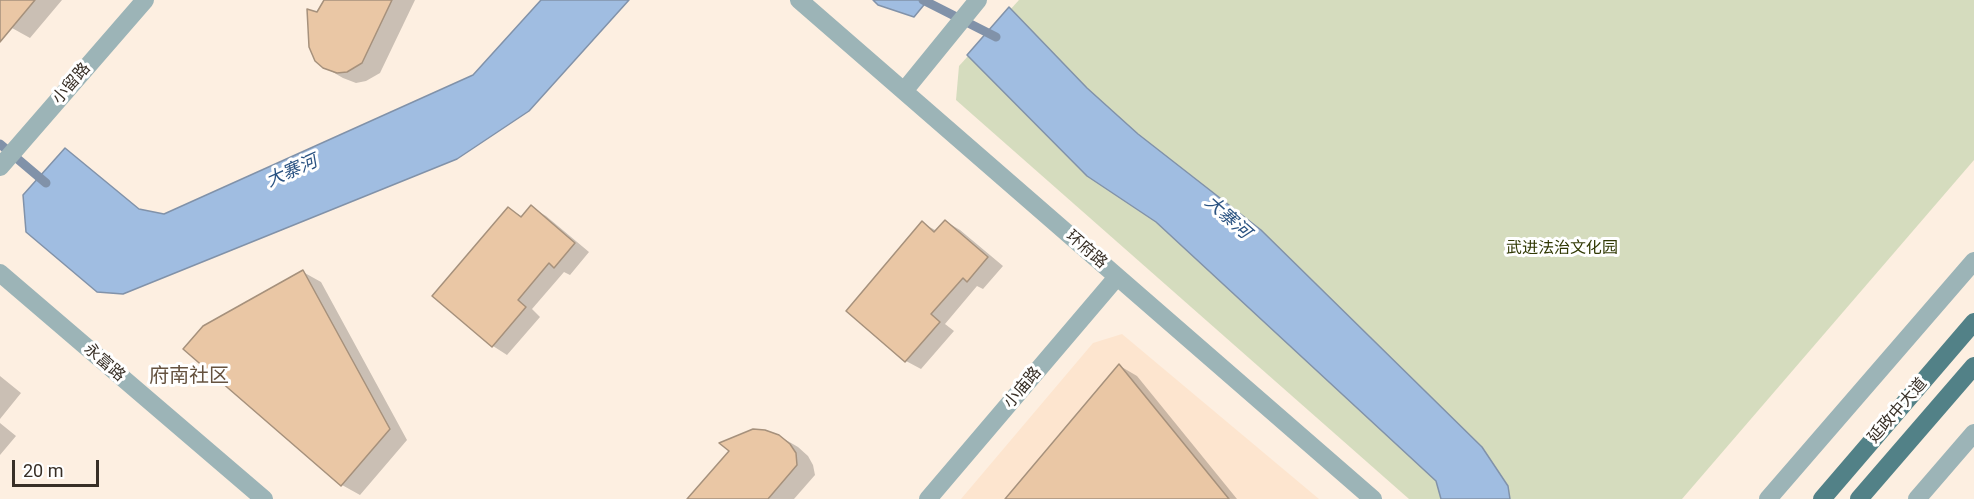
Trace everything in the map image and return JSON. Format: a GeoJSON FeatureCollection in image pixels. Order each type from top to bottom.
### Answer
{"type":"FeatureCollection","features":[{"type":"Feature","properties":{"kind":"main road","name":"延政中大道"},"geometry":{"type":"LineString","coordinates":[[1822,499],[1974,322]]}},
{"type":"Feature","properties":{"kind":"main road","name":"延政中大道"},"geometry":{"type":"LineString","coordinates":[[1859,499],[1974,366]]}},
{"type":"Feature","properties":{"kind":"street","name":"小留路"},"geometry":{"type":"LineString","coordinates":[[0,167],[145,0]]}},
{"type":"Feature","properties":{"kind":"street","name":"环府路"},"geometry":{"type":"LineString","coordinates":[[799,0],[1373,499]]}},
{"type":"Feature","properties":{"kind":"street"},"geometry":{"type":"LineString","coordinates":[[904,91],[978,0]]}},
{"type":"Feature","properties":{"kind":"street"},"geometry":{"type":"LineString","coordinates":[[1768,499],[1974,261]]}},
{"type":"Feature","properties":{"kind":"street","name":"永富路"},"geometry":{"type":"LineString","coordinates":[[0,273],[264,499]]}},
{"type":"Feature","properties":{"kind":"street","name":"小庙路"},"geometry":{"type":"LineString","coordinates":[[928,499],[1117,277]]}},
{"type":"Feature","properties":{"kind":"street"},"geometry":{"type":"LineString","coordinates":[[1917,499],[1974,433]]}},
{"type":"Feature","properties":{"kind":"shaded area"},"geometry":{"type":"Polygon","coordinates":[[[1122,334],[1319,499],[961,499],[1093,343],[1122,334]]]}},
{"type":"Feature","properties":{"kind":"green space","name":"武进法治文化园"},"geometry":{"type":"Polygon","coordinates":[[[1019,0],[1974,0],[1974,160],[1682,499],[1409,499],[956,100],[959,66],[1019,0]]]}},
{"type":"Feature","properties":{"kind":"water"},"geometry":{"type":"Polygon","coordinates":[[[541,0],[629,0],[529,111],[457,159],[123,294],[97,292],[26,232],[23,195],[65,148],[139,209],[164,214],[473,75],[541,0]]]}},
{"type":"Feature","properties":{"kind":"water"},"geometry":{"type":"Polygon","coordinates":[[[873,0],[928,0],[914,17],[878,5],[873,0]]]}},
{"type":"Feature","properties":{"kind":"water"},"geometry":{"type":"Polygon","coordinates":[[[1009,7],[1087,88],[1138,134],[1261,230],[1482,447],[1508,486],[1510,499],[1441,499],[1436,481],[1156,222],[1087,176],[967,55],[1009,7]]]}},
{"type":"Feature","properties":{"kind":"building"},"geometry":{"type":"Polygon","coordinates":[[[0,0],[35,0],[0,42],[0,0]]]}},
{"type":"Feature","properties":{"kind":"building"},"geometry":{"type":"Polygon","coordinates":[[[324,0],[392,0],[362,63],[347,72],[337,73],[323,68],[315,61],[309,47],[307,9],[317,12],[324,0]]]}},
{"type":"Feature","properties":{"kind":"building"},"geometry":{"type":"Polygon","coordinates":[[[531,205],[575,243],[554,268],[549,263],[518,300],[526,307],[492,347],[432,296],[508,207],[521,217],[531,205]]]}},
{"type":"Feature","properties":{"kind":"building"},"geometry":{"type":"Polygon","coordinates":[[[945,220],[988,257],[967,282],[963,278],[931,314],[940,322],[905,362],[846,311],[922,221],[934,232],[945,220]]]}},
{"type":"Feature","properties":{"kind":"building"},"geometry":{"type":"Polygon","coordinates":[[[303,270],[390,429],[341,486],[183,349],[203,326],[303,270]]]}},
{"type":"Feature","properties":{"kind":"building"},"geometry":{"type":"Polygon","coordinates":[[[1119,364],[1229,499],[1005,499],[1119,364]]]}},
{"type":"Feature","properties":{"kind":"building"},"geometry":{"type":"Polygon","coordinates":[[[753,429],[779,435],[790,444],[796,453],[797,465],[768,499],[687,499],[729,451],[719,443],[753,429]]]}},
{"type":"Feature","properties":{"kind":"waterway","name":"大寨河"},"geometry":{"type":"LineString","coordinates":[[923,0],[996,37]]}},
{"type":"Feature","properties":{"kind":"waterway","name":"大寨河"},"geometry":{"type":"LineString","coordinates":[[0,144],[46,183]]}},
{"type":"Feature","properties":{"kind":"district","name":"府南社区"},"geometry":{"type":"Point","coordinates":[189,377]}}]}
